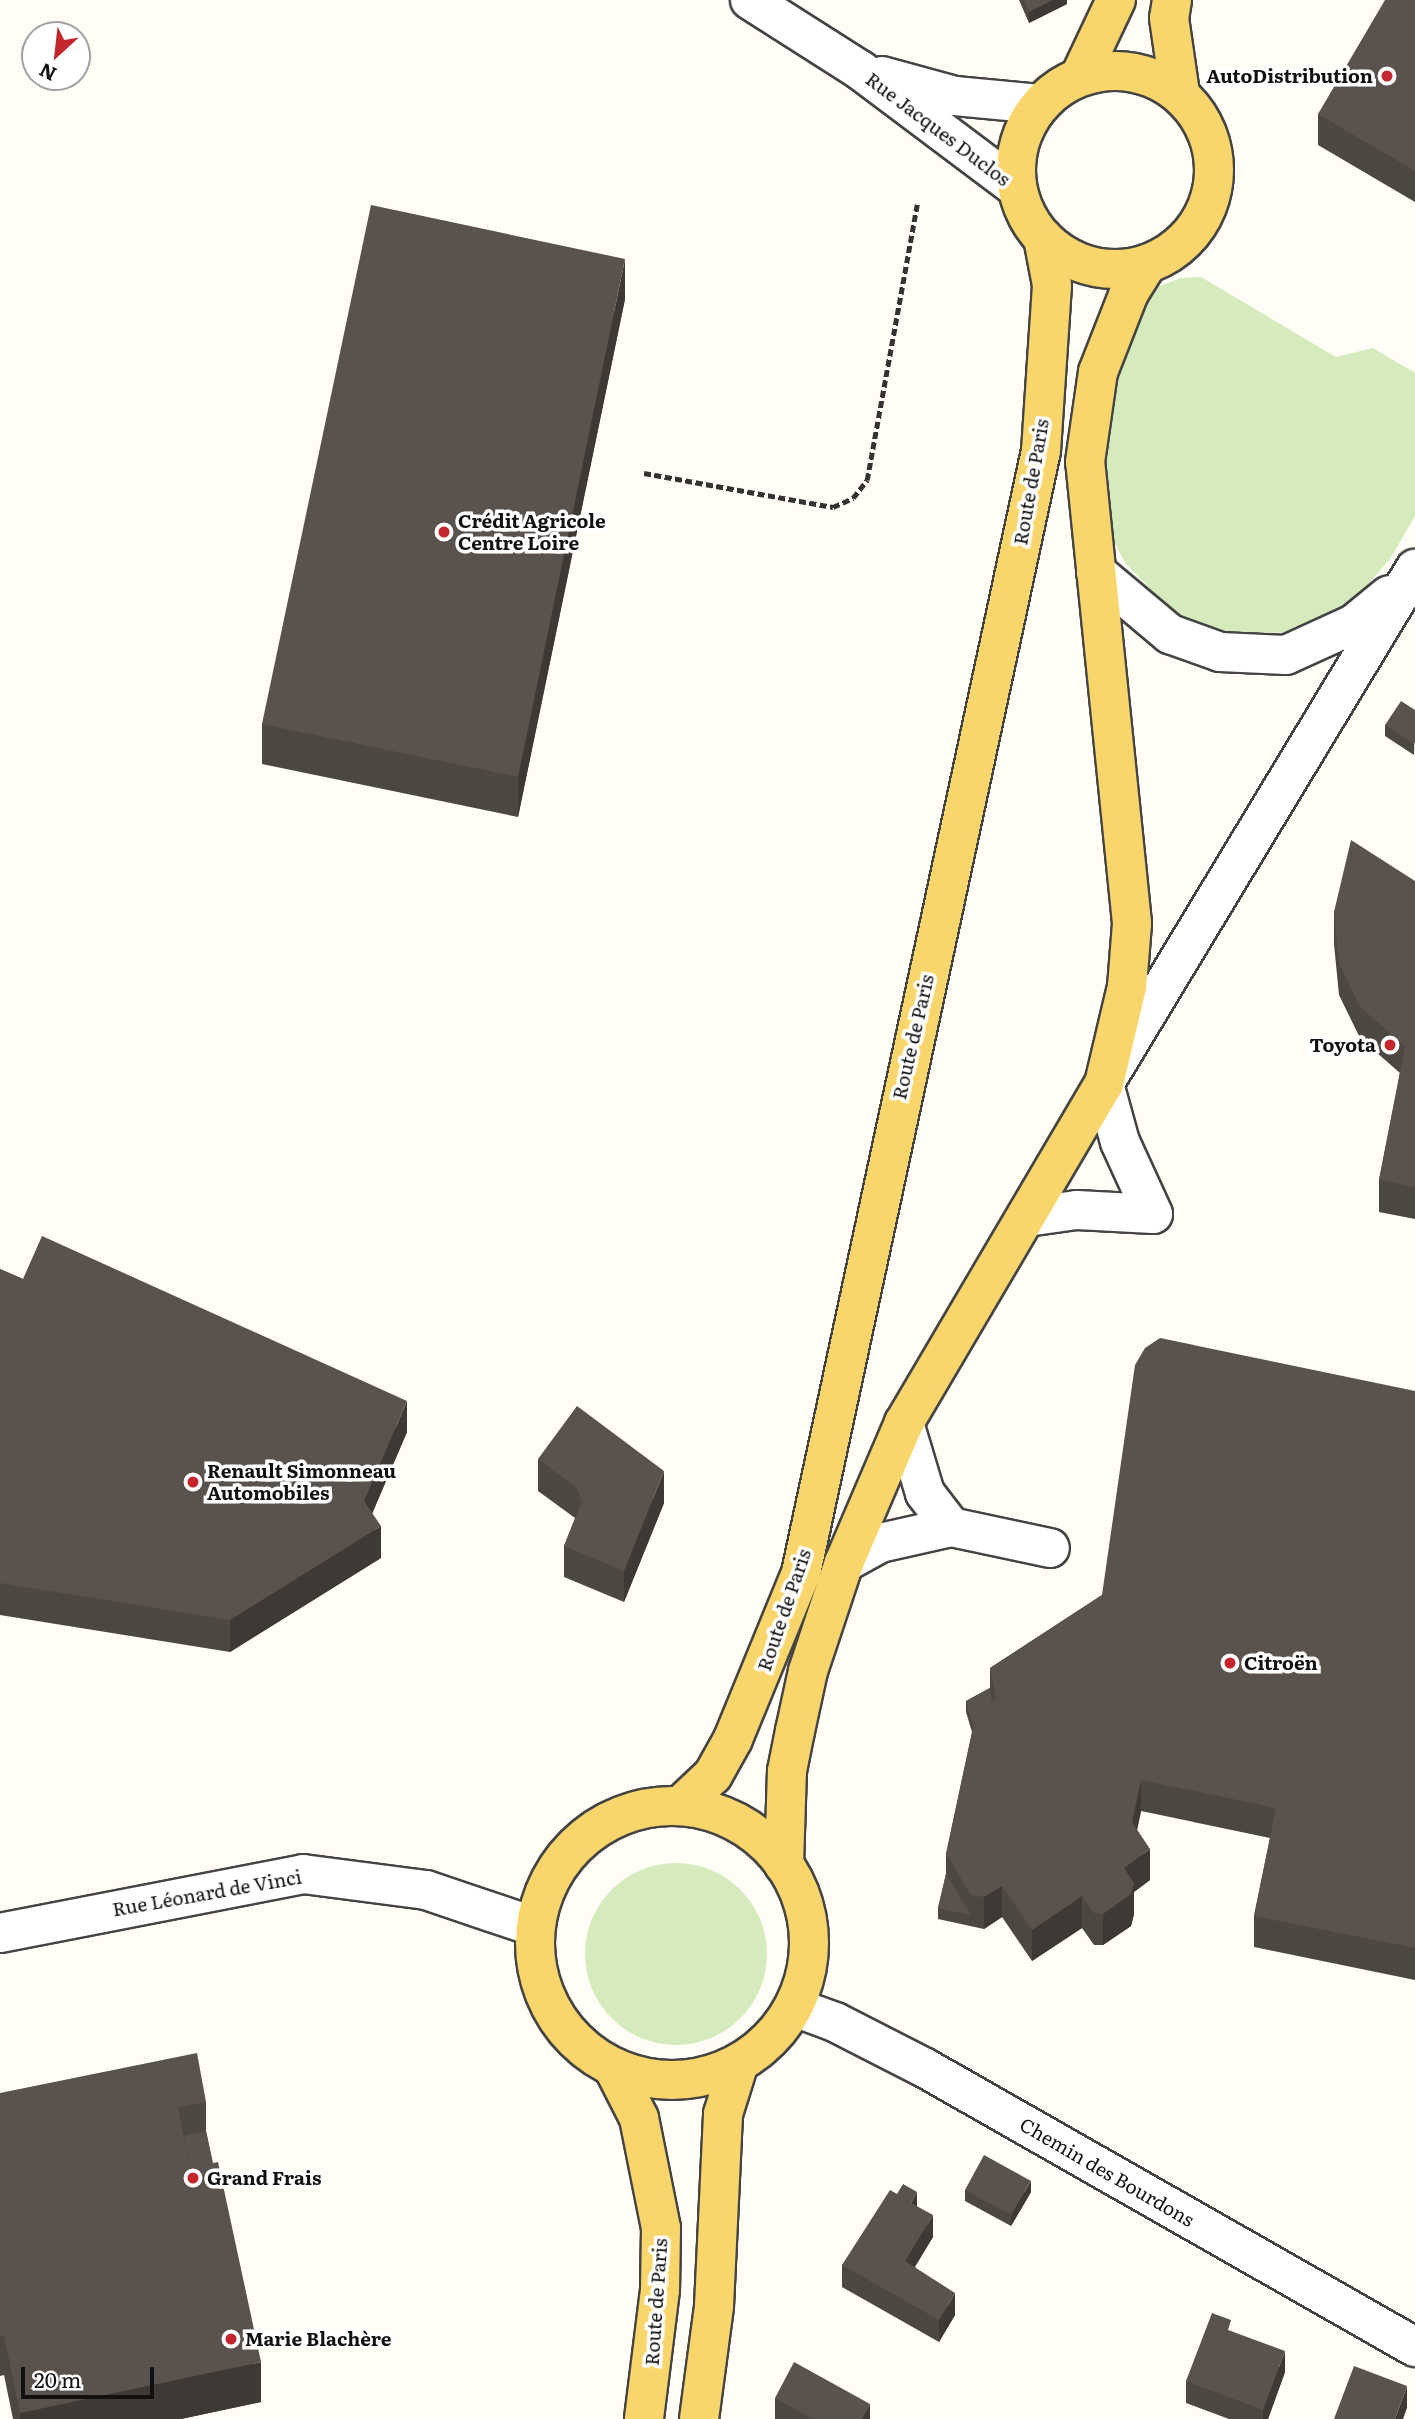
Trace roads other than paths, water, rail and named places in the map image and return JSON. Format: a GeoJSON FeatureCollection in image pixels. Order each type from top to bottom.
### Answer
{"type":"FeatureCollection","features":[{"type":"Feature","properties":{"kind":"main road"},"geometry":{"type":"LineString","coordinates":[[1080,76],[1116,0]]}},
{"type":"Feature","properties":{"kind":"main road"},"geometry":{"type":"LineString","coordinates":[[1172,0],[1169,18],[1180,93]]}},
{"type":"Feature","properties":{"kind":"main road"},"geometry":{"type":"LineString","coordinates":[[1132,71],[1180,93],[1201,119],[1213,150],[1214,183],[1205,215],[1185,242],[1147,264],[1119,270],[1091,267],[1065,256],[1043,238],[1027,215],[1017,188],[1016,158],[1024,128],[1040,104],[1080,76],[1132,71]]}},
{"type":"Feature","properties":{"kind":"main road","name":"Route de Paris"},"geometry":{"type":"LineString","coordinates":[[680,1806],[713,1775],[733,1739],[801,1573],[1041,452],[1052,285],[1043,238]]}},
{"type":"Feature","properties":{"kind":"main road"},"geometry":{"type":"LineString","coordinates":[[784,1865],[787,1770],[808,1671],[844,1563],[904,1423],[1104,1084],[1126,987],[1132,923],[1085,462],[1098,372],[1129,293],[1147,264]]}},
{"type":"Feature","properties":{"kind":"main road"},"geometry":{"type":"LineString","coordinates":[[680,1806],[720,1815],[756,1835],[784,1865],[802,1898],[809,1934],[806,1972],[794,2007],[771,2039],[739,2063],[699,2078],[655,2079],[612,2067],[577,2043],[551,2009],[536,1970],[535,1927],[546,1887],[568,1852],[600,1825],[638,1809],[680,1806]]}},
{"type":"Feature","properties":{"kind":"main road"},"geometry":{"type":"LineString","coordinates":[[699,2419],[714,2306],[723,2114],[739,2063]]}},
{"type":"Feature","properties":{"kind":"main road","name":"Route de Paris"},"geometry":{"type":"LineString","coordinates":[[612,2067],[639,2118],[661,2228],[660,2290],[644,2419]]}},
{"type":"Feature","properties":{"kind":"street","name":"Rue Jacques Duclos"},"geometry":{"type":"LineString","coordinates":[[750,0],[860,70],[1017,188]]}},
{"type":"Feature","properties":{"kind":"street","name":"Rue Jacques Duclos"},"geometry":{"type":"LineString","coordinates":[[860,70],[955,96],[1040,104]]}},
{"type":"Feature","properties":{"kind":"street"},"geometry":{"type":"LineString","coordinates":[[1096,572],[1170,634],[1220,652],[1286,655],[1354,624],[1411,575]]}},
{"type":"Feature","properties":{"kind":"street"},"geometry":{"type":"LineString","coordinates":[[1027,1217],[1077,1210],[1153,1214],[1124,1151],[1104,1084],[1411,575]]}},
{"type":"Feature","properties":{"kind":"street"},"geometry":{"type":"LineString","coordinates":[[904,1423],[925,1493],[950,1527]]}},
{"type":"Feature","properties":{"kind":"street"},"geometry":{"type":"LineString","coordinates":[[844,1563],[880,1543],[950,1527],[1050,1548]]}},
{"type":"Feature","properties":{"kind":"street","name":"Rue Léonard de Vinci"},"geometry":{"type":"LineString","coordinates":[[0,1933],[303,1874],[426,1890],[535,1927]]}},
{"type":"Feature","properties":{"kind":"street","name":"Chemin des Bourdons"},"geometry":{"type":"LineString","coordinates":[[794,2007],[835,2022],[925,2068],[1415,2347]]}},
{"type":"Feature","properties":{"kind":"place","name":"AutoDistribution"},"geometry":{"type":"Point","coordinates":[1387,76]}},
{"type":"Feature","properties":{"kind":"place","name":"Crédit Agricole Centre Loire"},"geometry":{"type":"Point","coordinates":[444,532]}},
{"type":"Feature","properties":{"kind":"place","name":"Toyota"},"geometry":{"type":"Point","coordinates":[1390,1045]}},
{"type":"Feature","properties":{"kind":"place","name":"Renault Simonneau Automobiles"},"geometry":{"type":"Point","coordinates":[193,1482]}},
{"type":"Feature","properties":{"kind":"place","name":"Citroën"},"geometry":{"type":"Point","coordinates":[1230,1663]}},
{"type":"Feature","properties":{"kind":"place","name":"Grand Frais"},"geometry":{"type":"Point","coordinates":[193,2178]}},
{"type":"Feature","properties":{"kind":"place","name":"Marie Blachère"},"geometry":{"type":"Point","coordinates":[231,2339]}}]}
